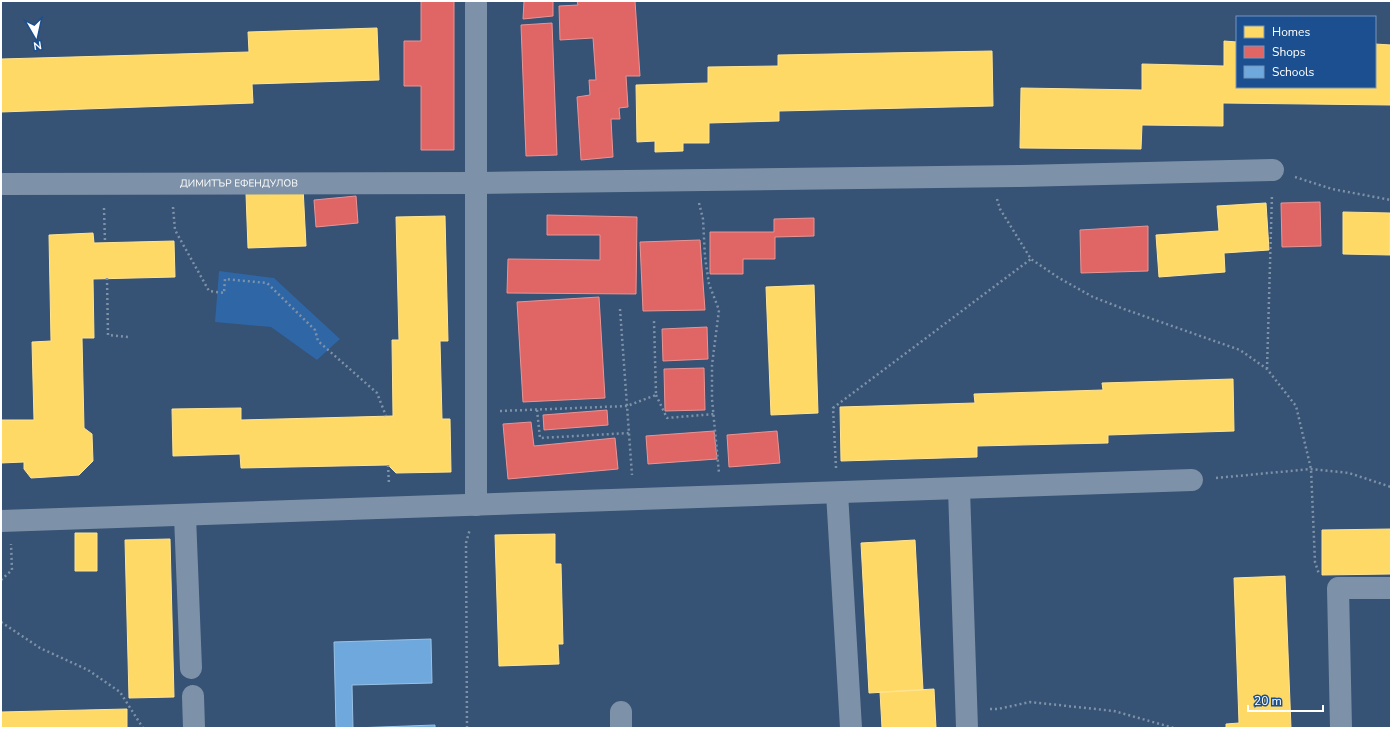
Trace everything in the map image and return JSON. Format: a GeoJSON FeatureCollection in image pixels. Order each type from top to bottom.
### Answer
{"type":"FeatureCollection","features":[{"type":"Feature","properties":{"kind":"lane"},"geometry":{"type":"LineString","coordinates":[[476,1],[476,505]]}},
{"type":"Feature","properties":{"kind":"lane","name":"ДИМИТЪР ЕФЕНДУЛОВ"},"geometry":{"type":"LineString","coordinates":[[1,184],[477,183],[988,176],[1273,170]]}},
{"type":"Feature","properties":{"kind":"lane"},"geometry":{"type":"LineString","coordinates":[[5,521],[186,516],[1192,480]]}},
{"type":"Feature","properties":{"kind":"lane"},"geometry":{"type":"LineString","coordinates":[[959,489],[967,718]]}},
{"type":"Feature","properties":{"kind":"lane"},"geometry":{"type":"LineString","coordinates":[[837,493],[850,728]]}},
{"type":"Feature","properties":{"kind":"lane"},"geometry":{"type":"LineString","coordinates":[[186,516],[191,668]]}},
{"type":"Feature","properties":{"kind":"lane"},"geometry":{"type":"LineString","coordinates":[[1341,728],[1338,588],[1391,588]]}},
{"type":"Feature","properties":{"kind":"lane"},"geometry":{"type":"LineString","coordinates":[[193,696],[194,728]]}},
{"type":"Feature","properties":{"kind":"path"},"geometry":{"type":"LineString","coordinates":[[1267,369],[1273,170],[1332,189],[1391,200]]}},
{"type":"Feature","properties":{"kind":"path"},"geometry":{"type":"LineString","coordinates":[[988,176],[1000,209],[1020,244],[1031,259],[1059,278],[1093,296],[1124,309],[1240,350],[1267,369],[1296,406],[1311,469],[1315,562],[1321,579],[1338,588]]}},
{"type":"Feature","properties":{"kind":"path"},"geometry":{"type":"LineString","coordinates":[[694,180],[703,219],[705,257],[709,284],[719,310],[712,365],[712,399],[721,497]]}},
{"type":"Feature","properties":{"kind":"path"},"geometry":{"type":"LineString","coordinates":[[172,183],[175,230],[210,291],[224,293],[225,279],[267,283],[315,330],[318,341],[377,393],[386,416]]}},
{"type":"Feature","properties":{"kind":"path"},"geometry":{"type":"LineString","coordinates":[[103,184],[105,242]]}},
{"type":"Feature","properties":{"kind":"path"},"geometry":{"type":"LineString","coordinates":[[837,493],[833,408],[1031,259]]}},
{"type":"Feature","properties":{"kind":"path"},"geometry":{"type":"LineString","coordinates":[[107,278],[108,334],[128,337]]}},
{"type":"Feature","properties":{"kind":"path"},"geometry":{"type":"LineString","coordinates":[[620,310],[634,500]]}},
{"type":"Feature","properties":{"kind":"path"},"geometry":{"type":"LineString","coordinates":[[654,321],[656,396],[667,418],[714,414]]}},
{"type":"Feature","properties":{"kind":"path"},"geometry":{"type":"LineString","coordinates":[[476,412],[627,406],[656,396]]}},
{"type":"Feature","properties":{"kind":"path"},"geometry":{"type":"LineString","coordinates":[[536,410],[540,438],[629,433]]}},
{"type":"Feature","properties":{"kind":"path"},"geometry":{"type":"LineString","coordinates":[[1192,480],[1311,469],[1349,473],[1391,487]]}},
{"type":"Feature","properties":{"kind":"path"},"geometry":{"type":"LineString","coordinates":[[467,728],[466,543],[476,505]]}},
{"type":"Feature","properties":{"kind":"path"},"geometry":{"type":"LineString","coordinates":[[1,580],[12,570],[5,521]]}},
{"type":"Feature","properties":{"kind":"path"},"geometry":{"type":"LineString","coordinates":[[1,622],[40,648],[88,670],[120,692],[143,728]]}},
{"type":"Feature","properties":{"kind":"path"},"geometry":{"type":"LineString","coordinates":[[967,718],[1030,702],[1114,711],[1174,728]]}},
{"type":"Feature","properties":{"kind":"shaded area"},"geometry":{"type":"Polygon","coordinates":[[[219,271],[274,278],[340,339],[317,360],[271,327],[215,322],[219,271]]]}},
{"type":"Feature","properties":{"kind":"building: Homes"},"geometry":{"type":"Polygon","coordinates":[[[377,28],[379,80],[252,84],[253,103],[1,112],[1,59],[249,52],[248,32],[377,28]]]}},
{"type":"Feature","properties":{"kind":"building: Homes"},"geometry":{"type":"Polygon","coordinates":[[[1224,41],[1236,42],[1236,88],[1376,88],[1376,44],[1391,45],[1391,105],[1223,103],[1223,126],[1142,125],[1141,149],[1020,148],[1021,88],[1142,90],[1142,64],[1224,66],[1224,41]]]}},
{"type":"Feature","properties":{"kind":"building: Homes"},"geometry":{"type":"Polygon","coordinates":[[[992,51],[993,106],[779,111],[779,121],[709,123],[709,143],[683,143],[683,151],[655,152],[655,141],[637,142],[636,85],[708,83],[708,67],[778,66],[778,55],[992,51]]]}},
{"type":"Feature","properties":{"kind":"building: Homes"},"geometry":{"type":"Polygon","coordinates":[[[303,187],[306,246],[248,248],[246,194],[303,187]]]}},
{"type":"Feature","properties":{"kind":"building: Homes"},"geometry":{"type":"Polygon","coordinates":[[[1266,203],[1269,250],[1224,253],[1225,272],[1159,277],[1156,235],[1219,231],[1217,206],[1266,203]]]}},
{"type":"Feature","properties":{"kind":"building: Homes"},"geometry":{"type":"Polygon","coordinates":[[[1343,212],[1390,213],[1390,255],[1343,254],[1343,212]]]}},
{"type":"Feature","properties":{"kind":"building: Homes"},"geometry":{"type":"Polygon","coordinates":[[[445,216],[448,341],[440,341],[442,419],[450,419],[451,472],[396,473],[388,465],[241,468],[240,454],[173,456],[172,409],[241,408],[241,420],[393,416],[392,340],[399,340],[396,217],[445,216]]]}},
{"type":"Feature","properties":{"kind":"building: Homes"},"geometry":{"type":"Polygon","coordinates":[[[93,233],[94,243],[174,241],[175,277],[93,279],[94,338],[82,338],[84,428],[92,434],[93,461],[79,475],[31,478],[24,469],[24,462],[1,463],[1,420],[34,420],[32,342],[51,341],[49,235],[93,233]]]}},
{"type":"Feature","properties":{"kind":"building: Homes"},"geometry":{"type":"Polygon","coordinates":[[[814,285],[818,413],[771,415],[766,287],[814,285]]]}},
{"type":"Feature","properties":{"kind":"building: Homes"},"geometry":{"type":"Polygon","coordinates":[[[1233,379],[1234,431],[1108,435],[1108,443],[977,446],[977,457],[841,461],[840,407],[975,403],[974,394],[1103,390],[1102,383],[1233,379]]]}},
{"type":"Feature","properties":{"kind":"building: Homes"},"geometry":{"type":"Polygon","coordinates":[[[1391,529],[1391,574],[1322,575],[1322,530],[1391,529]]]}},
{"type":"Feature","properties":{"kind":"building: Homes"},"geometry":{"type":"Polygon","coordinates":[[[75,533],[97,533],[97,571],[75,571],[75,533]]]}},
{"type":"Feature","properties":{"kind":"building: Homes"},"geometry":{"type":"Polygon","coordinates":[[[555,534],[555,564],[561,564],[563,644],[558,644],[559,664],[499,666],[495,535],[555,534]]]}},
{"type":"Feature","properties":{"kind":"building: Homes"},"geometry":{"type":"Polygon","coordinates":[[[170,539],[174,697],[129,698],[125,540],[170,539]]]}},
{"type":"Feature","properties":{"kind":"building: Homes"},"geometry":{"type":"Polygon","coordinates":[[[915,540],[923,690],[869,693],[861,543],[915,540]]]}},
{"type":"Feature","properties":{"kind":"building: Homes"},"geometry":{"type":"Polygon","coordinates":[[[1285,576],[1291,728],[1226,728],[1226,724],[1239,723],[1234,578],[1285,576]]]}},
{"type":"Feature","properties":{"kind":"building: Homes"},"geometry":{"type":"Polygon","coordinates":[[[934,689],[936,728],[882,728],[880,692],[934,689]]]}},
{"type":"Feature","properties":{"kind":"building: Homes"},"geometry":{"type":"Polygon","coordinates":[[[127,709],[127,728],[1,728],[1,712],[127,709]]]}},
{"type":"Feature","properties":{"kind":"building: Shops"},"geometry":{"type":"Polygon","coordinates":[[[421,1],[454,1],[454,150],[421,150],[421,86],[404,86],[404,41],[421,41],[421,1]]]}},
{"type":"Feature","properties":{"kind":"building: Shops"},"geometry":{"type":"Polygon","coordinates":[[[524,1],[553,1],[553,16],[523,19],[524,1]]]}},
{"type":"Feature","properties":{"kind":"building: Shops"},"geometry":{"type":"Polygon","coordinates":[[[577,1],[635,1],[640,76],[626,76],[628,107],[619,108],[620,119],[611,119],[613,157],[581,160],[577,97],[590,95],[589,80],[596,80],[593,38],[560,40],[559,6],[578,5],[577,1]]]}},
{"type":"Feature","properties":{"kind":"building: Shops"},"geometry":{"type":"Polygon","coordinates":[[[552,23],[557,155],[526,156],[521,25],[552,23]]]}},
{"type":"Feature","properties":{"kind":"building: Shops"},"geometry":{"type":"Polygon","coordinates":[[[356,196],[358,223],[316,227],[314,200],[356,196]]]}},
{"type":"Feature","properties":{"kind":"building: Shops"},"geometry":{"type":"Polygon","coordinates":[[[1320,202],[1321,246],[1282,247],[1281,203],[1320,202]]]}},
{"type":"Feature","properties":{"kind":"building: Shops"},"geometry":{"type":"Polygon","coordinates":[[[547,215],[637,217],[636,294],[507,293],[508,259],[600,260],[600,235],[547,235],[547,215]]]}},
{"type":"Feature","properties":{"kind":"building: Shops"},"geometry":{"type":"Polygon","coordinates":[[[814,218],[814,236],[775,237],[775,259],[743,259],[743,274],[710,274],[710,232],[774,232],[774,219],[814,218]]]}},
{"type":"Feature","properties":{"kind":"building: Shops"},"geometry":{"type":"Polygon","coordinates":[[[1148,226],[1148,271],[1081,273],[1080,230],[1148,226]]]}},
{"type":"Feature","properties":{"kind":"building: Shops"},"geometry":{"type":"Polygon","coordinates":[[[700,240],[705,310],[643,311],[640,242],[700,240]]]}},
{"type":"Feature","properties":{"kind":"building: Shops"},"geometry":{"type":"Polygon","coordinates":[[[599,297],[605,398],[523,402],[517,302],[599,297]]]}},
{"type":"Feature","properties":{"kind":"building: Shops"},"geometry":{"type":"Polygon","coordinates":[[[707,327],[708,359],[663,361],[662,329],[707,327]]]}},
{"type":"Feature","properties":{"kind":"building: Shops"},"geometry":{"type":"Polygon","coordinates":[[[704,368],[705,410],[665,411],[664,369],[704,368]]]}},
{"type":"Feature","properties":{"kind":"building: Shops"},"geometry":{"type":"Polygon","coordinates":[[[607,410],[608,425],[544,430],[543,415],[607,410]]]}},
{"type":"Feature","properties":{"kind":"building: Shops"},"geometry":{"type":"Polygon","coordinates":[[[531,422],[534,446],[615,438],[618,469],[508,479],[503,424],[531,422]]]}},
{"type":"Feature","properties":{"kind":"building: Shops"},"geometry":{"type":"Polygon","coordinates":[[[714,431],[717,459],[648,464],[646,436],[714,431]]]}},
{"type":"Feature","properties":{"kind":"building: Shops"},"geometry":{"type":"Polygon","coordinates":[[[777,431],[780,463],[729,467],[727,435],[777,431]]]}},
{"type":"Feature","properties":{"kind":"building: Schools"},"geometry":{"type":"Polygon","coordinates":[[[431,639],[432,683],[352,685],[353,728],[336,728],[334,642],[431,639]]]}},
{"type":"Feature","properties":{"kind":"building: Schools"},"geometry":{"type":"Polygon","coordinates":[[[435,725],[435,728],[353,728],[435,725]]]}}]}
